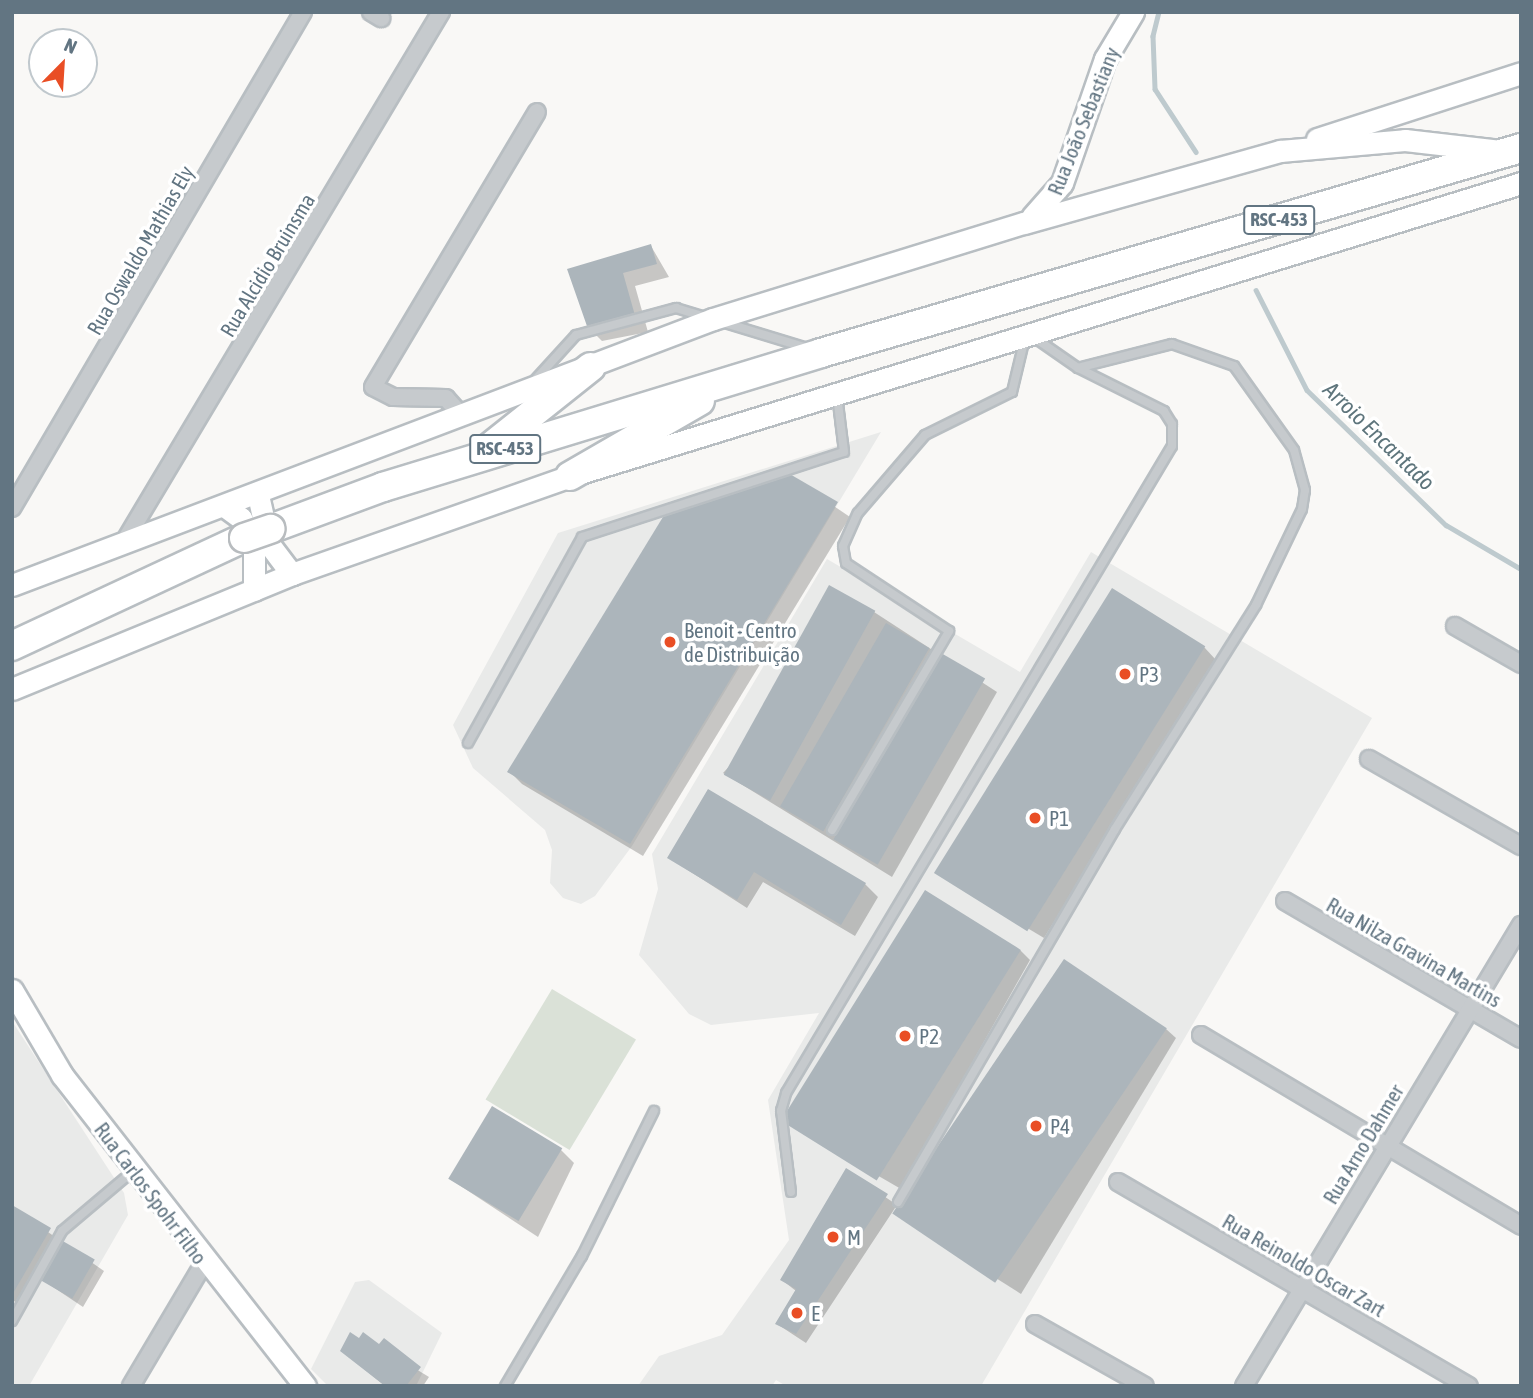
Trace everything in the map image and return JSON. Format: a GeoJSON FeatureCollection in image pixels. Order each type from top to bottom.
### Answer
{"type":"FeatureCollection","features":[{"type":"Feature","properties":{"kind":"highway","name":"RSC-453"},"geometry":{"type":"LineString","coordinates":[[12,646],[257,534],[477,458],[821,353],[1515,150]]}},
{"type":"Feature","properties":{"kind":"highway"},"geometry":{"type":"LineString","coordinates":[[477,458],[591,367]]}},
{"type":"Feature","properties":{"kind":"highway","name":"RSC-453"},"geometry":{"type":"LineString","coordinates":[[570,476],[732,381]]}},
{"type":"Feature","properties":{"kind":"main road","name":"Rua João Sebastiany"},"geometry":{"type":"LineString","coordinates":[[1024,223],[1052,201],[1062,183],[1105,59],[1133,12]]}},
{"type":"Feature","properties":{"kind":"main road"},"geometry":{"type":"LineString","coordinates":[[12,584],[127,537],[227,508],[713,320],[1024,223],[1280,151],[1521,73]]}},
{"type":"Feature","properties":{"kind":"main road"},"geometry":{"type":"LineString","coordinates":[[1280,151],[1405,140],[1515,150]]}},
{"type":"Feature","properties":{"kind":"main road"},"geometry":{"type":"LineString","coordinates":[[12,689],[292,574],[570,476],[1027,332],[1521,183]]}},
{"type":"Feature","properties":{"kind":"main road"},"geometry":{"type":"LineString","coordinates":[[258,495],[269,544],[292,574]]}},
{"type":"Feature","properties":{"kind":"main road"},"geometry":{"type":"LineString","coordinates":[[227,508],[241,518],[254,544],[254,590]]}},
{"type":"Feature","properties":{"kind":"main road","name":"Rua Carlos Spohr Filho"},"geometry":{"type":"LineString","coordinates":[[12,990],[62,1074],[204,1264],[305,1386]]}},
{"type":"Feature","properties":{"kind":"street","name":"Rua Oswaldo Mathias Ely"},"geometry":{"type":"LineString","coordinates":[[12,508],[303,12]]}},
{"type":"Feature","properties":{"kind":"street","name":"Rua Alcidio Bruinsma"},"geometry":{"type":"LineString","coordinates":[[127,537],[441,12]]}},
{"type":"Feature","properties":{"kind":"street"},"geometry":{"type":"LineString","coordinates":[[462,416],[433,394],[393,397],[373,387],[537,112]]}},
{"type":"Feature","properties":{"kind":"street"},"geometry":{"type":"LineString","coordinates":[[1455,626],[1521,664]]}},
{"type":"Feature","properties":{"kind":"street"},"geometry":{"type":"LineString","coordinates":[[1368,759],[1521,846]]}},
{"type":"Feature","properties":{"kind":"street","name":"Rua Nilza Gravina Martins"},"geometry":{"type":"LineString","coordinates":[[1285,901],[1521,1039]]}},
{"type":"Feature","properties":{"kind":"street","name":"Rua Arno Dahmer"},"geometry":{"type":"LineString","coordinates":[[1244,1386],[1521,925]]}},
{"type":"Feature","properties":{"kind":"street"},"geometry":{"type":"LineString","coordinates":[[1201,1035],[1521,1226]]}},
{"type":"Feature","properties":{"kind":"street","name":"Rua Reinoldo Oscar Zart"},"geometry":{"type":"LineString","coordinates":[[1118,1182],[1469,1386]]}},
{"type":"Feature","properties":{"kind":"street"},"geometry":{"type":"LineString","coordinates":[[131,1386],[204,1264]]}},
{"type":"Feature","properties":{"kind":"street"},"geometry":{"type":"LineString","coordinates":[[1035,1324],[1145,1386]]}},
{"type":"Feature","properties":{"kind":"lane"},"geometry":{"type":"LineString","coordinates":[[524,393],[568,338],[676,308],[821,353]]}},
{"type":"Feature","properties":{"kind":"lane"},"geometry":{"type":"LineString","coordinates":[[790,1192],[781,1111],[786,1093],[1172,446],[1172,425],[1164,411],[1078,369],[1027,332],[1012,392],[925,435],[858,513],[843,546],[846,564],[949,631],[832,830]]}},
{"type":"Feature","properties":{"kind":"lane"},"geometry":{"type":"LineString","coordinates":[[898,1202],[1115,829],[1256,605],[1302,509],[1306,490],[1294,450],[1234,366],[1172,344],[1078,369]]}},
{"type":"Feature","properties":{"kind":"lane"},"geometry":{"type":"LineString","coordinates":[[468,743],[582,537],[844,452],[836,392]]}},
{"type":"Feature","properties":{"kind":"lane"},"geometry":{"type":"LineString","coordinates":[[505,1386],[582,1256],[654,1111]]}},
{"type":"Feature","properties":{"kind":"lane"},"geometry":{"type":"LineString","coordinates":[[12,1321],[62,1231],[134,1170]]}},
{"type":"Feature","properties":{"kind":"shaded area","name":"Benoit - Centro de Distribuição"},"geometry":{"type":"Polygon","coordinates":[[[881,432],[632,846],[595,896],[581,904],[563,898],[550,883],[552,850],[545,830],[473,768],[453,725],[558,533],[881,432]]]}},
{"type":"Feature","properties":{"kind":"shaded area"},"geometry":{"type":"Polygon","coordinates":[[[1091,552],[1372,718],[981,1386],[786,1386],[776,1380],[772,1386],[638,1386],[659,1356],[722,1335],[789,1240],[768,1100],[819,1013],[711,1025],[689,1014],[639,955],[658,889],[652,854],[827,559],[1020,672],[1091,552]]]}},
{"type":"Feature","properties":{"kind":"shaded area"},"geometry":{"type":"Polygon","coordinates":[[[552,989],[636,1039],[570,1150],[486,1100],[552,989]]]}},
{"type":"Feature","properties":{"kind":"shaded area"},"geometry":{"type":"Polygon","coordinates":[[[12,1021],[124,1193],[128,1215],[29,1386],[12,1386],[12,1021]]]}},
{"type":"Feature","properties":{"kind":"shaded area"},"geometry":{"type":"Polygon","coordinates":[[[369,1280],[442,1333],[416,1386],[328,1386],[311,1369],[355,1282],[369,1280]]]}},
{"type":"Feature","properties":{"kind":"building"},"geometry":{"type":"Polygon","coordinates":[[[651,244],[657,264],[623,273],[636,319],[588,329],[567,269],[651,244]]]}},
{"type":"Feature","properties":{"kind":"building","name":"Benoit - Centro de Distribuição"},"geometry":{"type":"Polygon","coordinates":[[[788,473],[838,502],[630,844],[507,772],[666,512],[788,473]]]}},
{"type":"Feature","properties":{"kind":"building"},"geometry":{"type":"Polygon","coordinates":[[[829,585],[875,611],[770,800],[724,775],[829,585]]]}},
{"type":"Feature","properties":{"kind":"building"},"geometry":{"type":"Polygon","coordinates":[[[1112,588],[1205,646],[1027,931],[934,873],[1112,588]]]}},
{"type":"Feature","properties":{"kind":"building"},"geometry":{"type":"Polygon","coordinates":[[[886,623],[929,648],[823,832],[780,807],[886,623]]]}},
{"type":"Feature","properties":{"kind":"building"},"geometry":{"type":"Polygon","coordinates":[[[941,653],[985,678],[878,865],[834,839],[941,653]]]}},
{"type":"Feature","properties":{"kind":"building"},"geometry":{"type":"Polygon","coordinates":[[[708,789],[866,883],[841,925],[754,872],[737,900],[667,858],[708,789]]]}},
{"type":"Feature","properties":{"kind":"building","name":"P2"},"geometry":{"type":"Polygon","coordinates":[[[925,890],[1021,950],[877,1181],[781,1121],[925,890]]]}},
{"type":"Feature","properties":{"kind":"building","name":"P4"},"geometry":{"type":"Polygon","coordinates":[[[1064,959],[1167,1028],[995,1283],[892,1214],[1064,959]]]}},
{"type":"Feature","properties":{"kind":"building"},"geometry":{"type":"Polygon","coordinates":[[[492,1106],[562,1148],[519,1221],[448,1179],[492,1106]]]}},
{"type":"Feature","properties":{"kind":"building","name":"M"},"geometry":{"type":"Polygon","coordinates":[[[846,1168],[888,1194],[796,1334],[775,1324],[796,1289],[780,1280],[846,1168]]]}},
{"type":"Feature","properties":{"kind":"building"},"geometry":{"type":"Polygon","coordinates":[[[12,1205],[51,1228],[12,1295],[12,1205]]]}},
{"type":"Feature","properties":{"kind":"building"},"geometry":{"type":"Polygon","coordinates":[[[61,1240],[95,1260],[72,1298],[38,1279],[61,1240]]]}},
{"type":"Feature","properties":{"kind":"building"},"geometry":{"type":"Polygon","coordinates":[[[350,1332],[359,1338],[363,1332],[379,1344],[384,1338],[421,1367],[406,1386],[385,1386],[340,1351],[350,1332]]]}},
{"type":"Feature","properties":{"kind":"waterway"},"geometry":{"type":"LineString","coordinates":[[1159,12],[1153,36],[1155,89],[1196,152]]}},
{"type":"Feature","properties":{"kind":"waterway","name":"Arroio Encantado"},"geometry":{"type":"LineString","coordinates":[[1256,290],[1307,390],[1446,525],[1521,569]]}},
{"type":"Feature","properties":{"kind":"place","name":"Benoit - Centro de Distribuição"},"geometry":{"type":"Point","coordinates":[670,642]}},
{"type":"Feature","properties":{"kind":"place","name":"P3"},"geometry":{"type":"Point","coordinates":[1125,674]}},
{"type":"Feature","properties":{"kind":"place","name":"P1"},"geometry":{"type":"Point","coordinates":[1035,818]}},
{"type":"Feature","properties":{"kind":"place","name":"P2"},"geometry":{"type":"Point","coordinates":[905,1036]}},
{"type":"Feature","properties":{"kind":"place","name":"P4"},"geometry":{"type":"Point","coordinates":[1036,1126]}},
{"type":"Feature","properties":{"kind":"place","name":"M"},"geometry":{"type":"Point","coordinates":[833,1237]}},
{"type":"Feature","properties":{"kind":"place","name":"E"},"geometry":{"type":"Point","coordinates":[797,1313]}}]}
